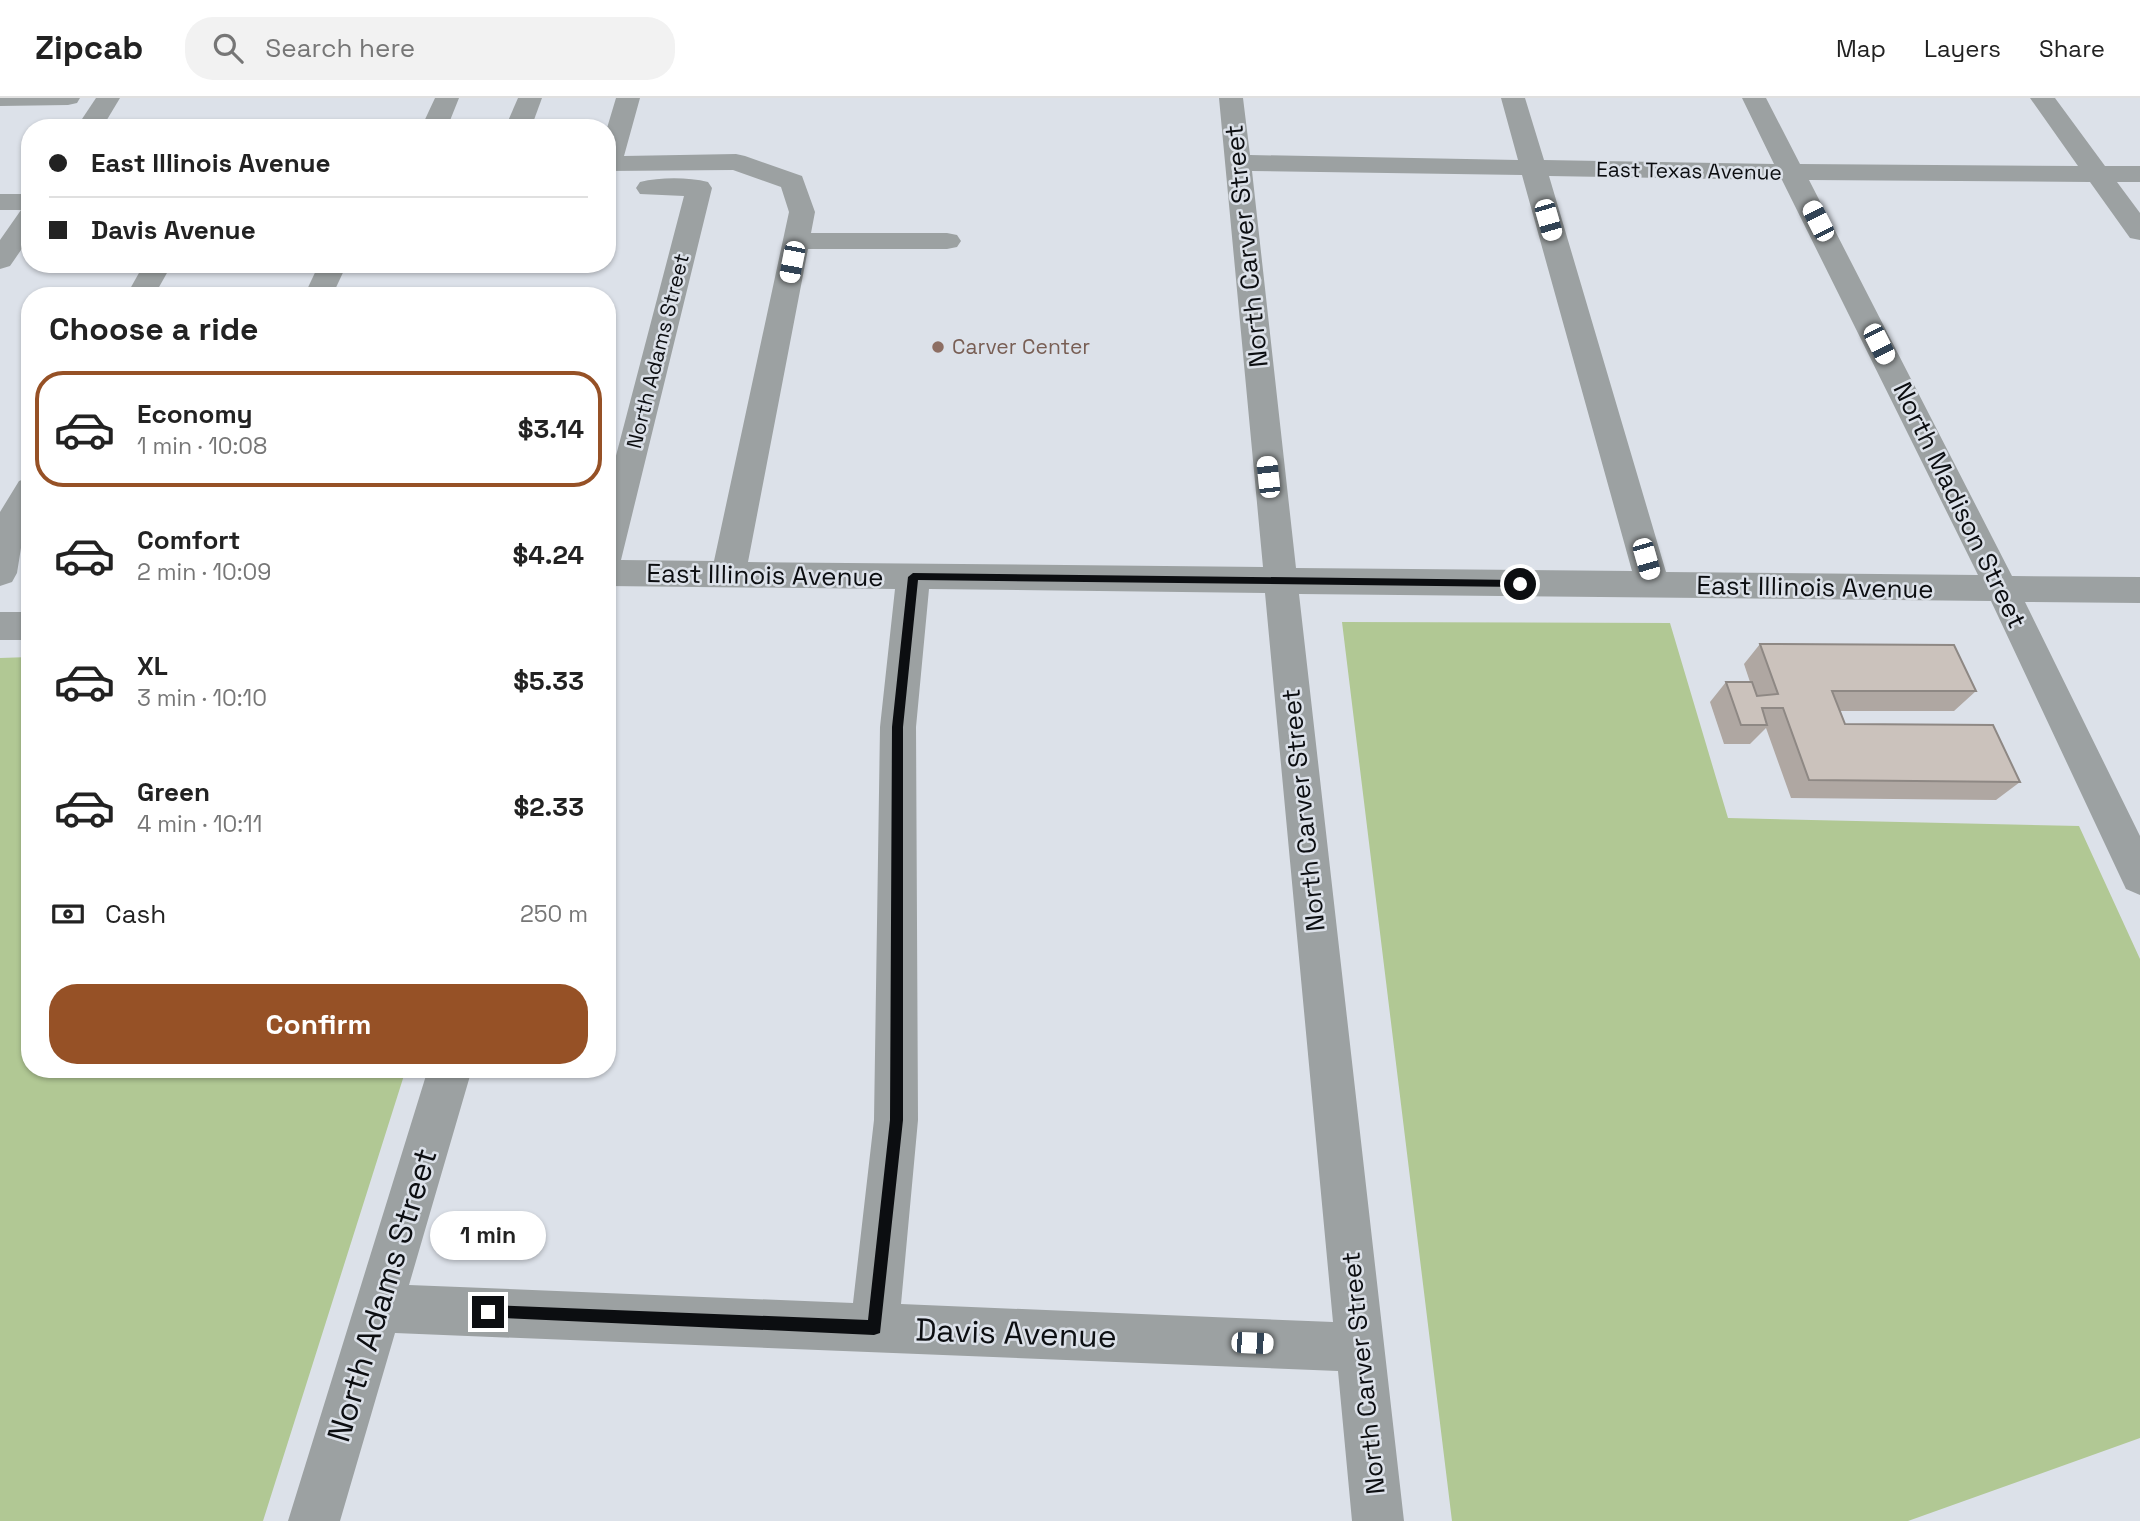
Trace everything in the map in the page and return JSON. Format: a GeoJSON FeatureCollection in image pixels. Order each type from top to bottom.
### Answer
{"type":"FeatureCollection","features":[{"type":"Feature","properties":{"kind":"street"},"geometry":{"type":"LineString","coordinates":[[0,99],[68,98]]}},
{"type":"Feature","properties":{"kind":"street"},"geometry":{"type":"LineString","coordinates":[[95,119],[108,98]]}},
{"type":"Feature","properties":{"kind":"street"},"geometry":{"type":"LineString","coordinates":[[438,119],[447,98]]}},
{"type":"Feature","properties":{"kind":"street"},"geometry":{"type":"LineString","coordinates":[[522,119],[530,98]]}},
{"type":"Feature","properties":{"kind":"street"},"geometry":{"type":"LineString","coordinates":[[616,145],[628,98]]}},
{"type":"Feature","properties":{"kind":"street","name":"North Carver Street"},"geometry":{"type":"LineString","coordinates":[[1231,98],[1378,1521]]}},
{"type":"Feature","properties":{"kind":"street"},"geometry":{"type":"LineString","coordinates":[[1513,98],[1653,585]]}},
{"type":"Feature","properties":{"kind":"street","name":"North Madison Street"},"geometry":{"type":"LineString","coordinates":[[1754,98],[2002,589],[2140,877]]}},
{"type":"Feature","properties":{"kind":"street"},"geometry":{"type":"LineString","coordinates":[[2042,98],[2140,232]]}},
{"type":"Feature","properties":{"kind":"street"},"geometry":{"type":"LineString","coordinates":[[616,175],[736,162],[793,183],[802,212],[728,575]]}},
{"type":"Feature","properties":{"kind":"street","name":"East Texas Avenue"},"geometry":{"type":"LineString","coordinates":[[1237,163],[1793,172],[2140,174]]}},
{"type":"Feature","properties":{"kind":"street","name":"North Adams Street"},"geometry":{"type":"LineString","coordinates":[[616,177],[699,188],[616,519]]}},
{"type":"Feature","properties":{"kind":"street"},"geometry":{"type":"LineString","coordinates":[[0,202],[21,202]]}},
{"type":"Feature","properties":{"kind":"street"},"geometry":{"type":"LineString","coordinates":[[0,260],[21,229]]}},
{"type":"Feature","properties":{"kind":"street"},"geometry":{"type":"LineString","coordinates":[[796,241],[947,241]]}},
{"type":"Feature","properties":{"kind":"street"},"geometry":{"type":"LineString","coordinates":[[0,573],[7,529],[21,505]]}},
{"type":"Feature","properties":{"kind":"street","name":"East Illinois Avenue"},"geometry":{"type":"LineString","coordinates":[[616,573],[2140,590]]}},
{"type":"Feature","properties":{"kind":"street"},"geometry":{"type":"LineString","coordinates":[[874,1328],[896,1120],[898,727],[913,577]]}},
{"type":"Feature","properties":{"kind":"street"},"geometry":{"type":"LineString","coordinates":[[0,626],[21,626]]}},
{"type":"Feature","properties":{"kind":"street","name":"North Adams Street"},"geometry":{"type":"LineString","coordinates":[[314,1521],[447,1078]]}},
{"type":"Feature","properties":{"kind":"street","name":"Davis Avenue"},"geometry":{"type":"LineString","coordinates":[[378,1308],[1360,1347]]}},
{"type":"Feature","properties":{"kind":"green space"},"geometry":{"type":"Polygon","coordinates":[[[1342,622],[1670,623],[1728,818],[2079,826],[2140,959],[2140,1438],[1908,1521],[1452,1521],[1342,622]]]}},
{"type":"Feature","properties":{"kind":"green space"},"geometry":{"type":"Polygon","coordinates":[[[21,657],[21,1078],[403,1078],[263,1521],[0,1521],[0,658],[21,657]]]}},
{"type":"Feature","properties":{"kind":"building"},"geometry":{"type":"Polygon","coordinates":[[[1760,644],[1954,645],[1976,691],[1832,691],[1845,724],[1993,725],[2020,782],[1809,780],[1783,708],[1762,708],[1767,725],[1741,725],[1726,682],[1752,682],[1757,696],[1778,694],[1760,644]]]}},
{"type":"Feature","properties":{"kind":"place","name":"Carver Center"},"geometry":{"type":"Point","coordinates":[938,347]}},
{"type":"Feature","properties":{"kind":"route"},"geometry":{"type":"LineString","coordinates":[[488,1312],[874,1328],[896,1120],[898,727],[913,577],[1520,584]]}}]}
